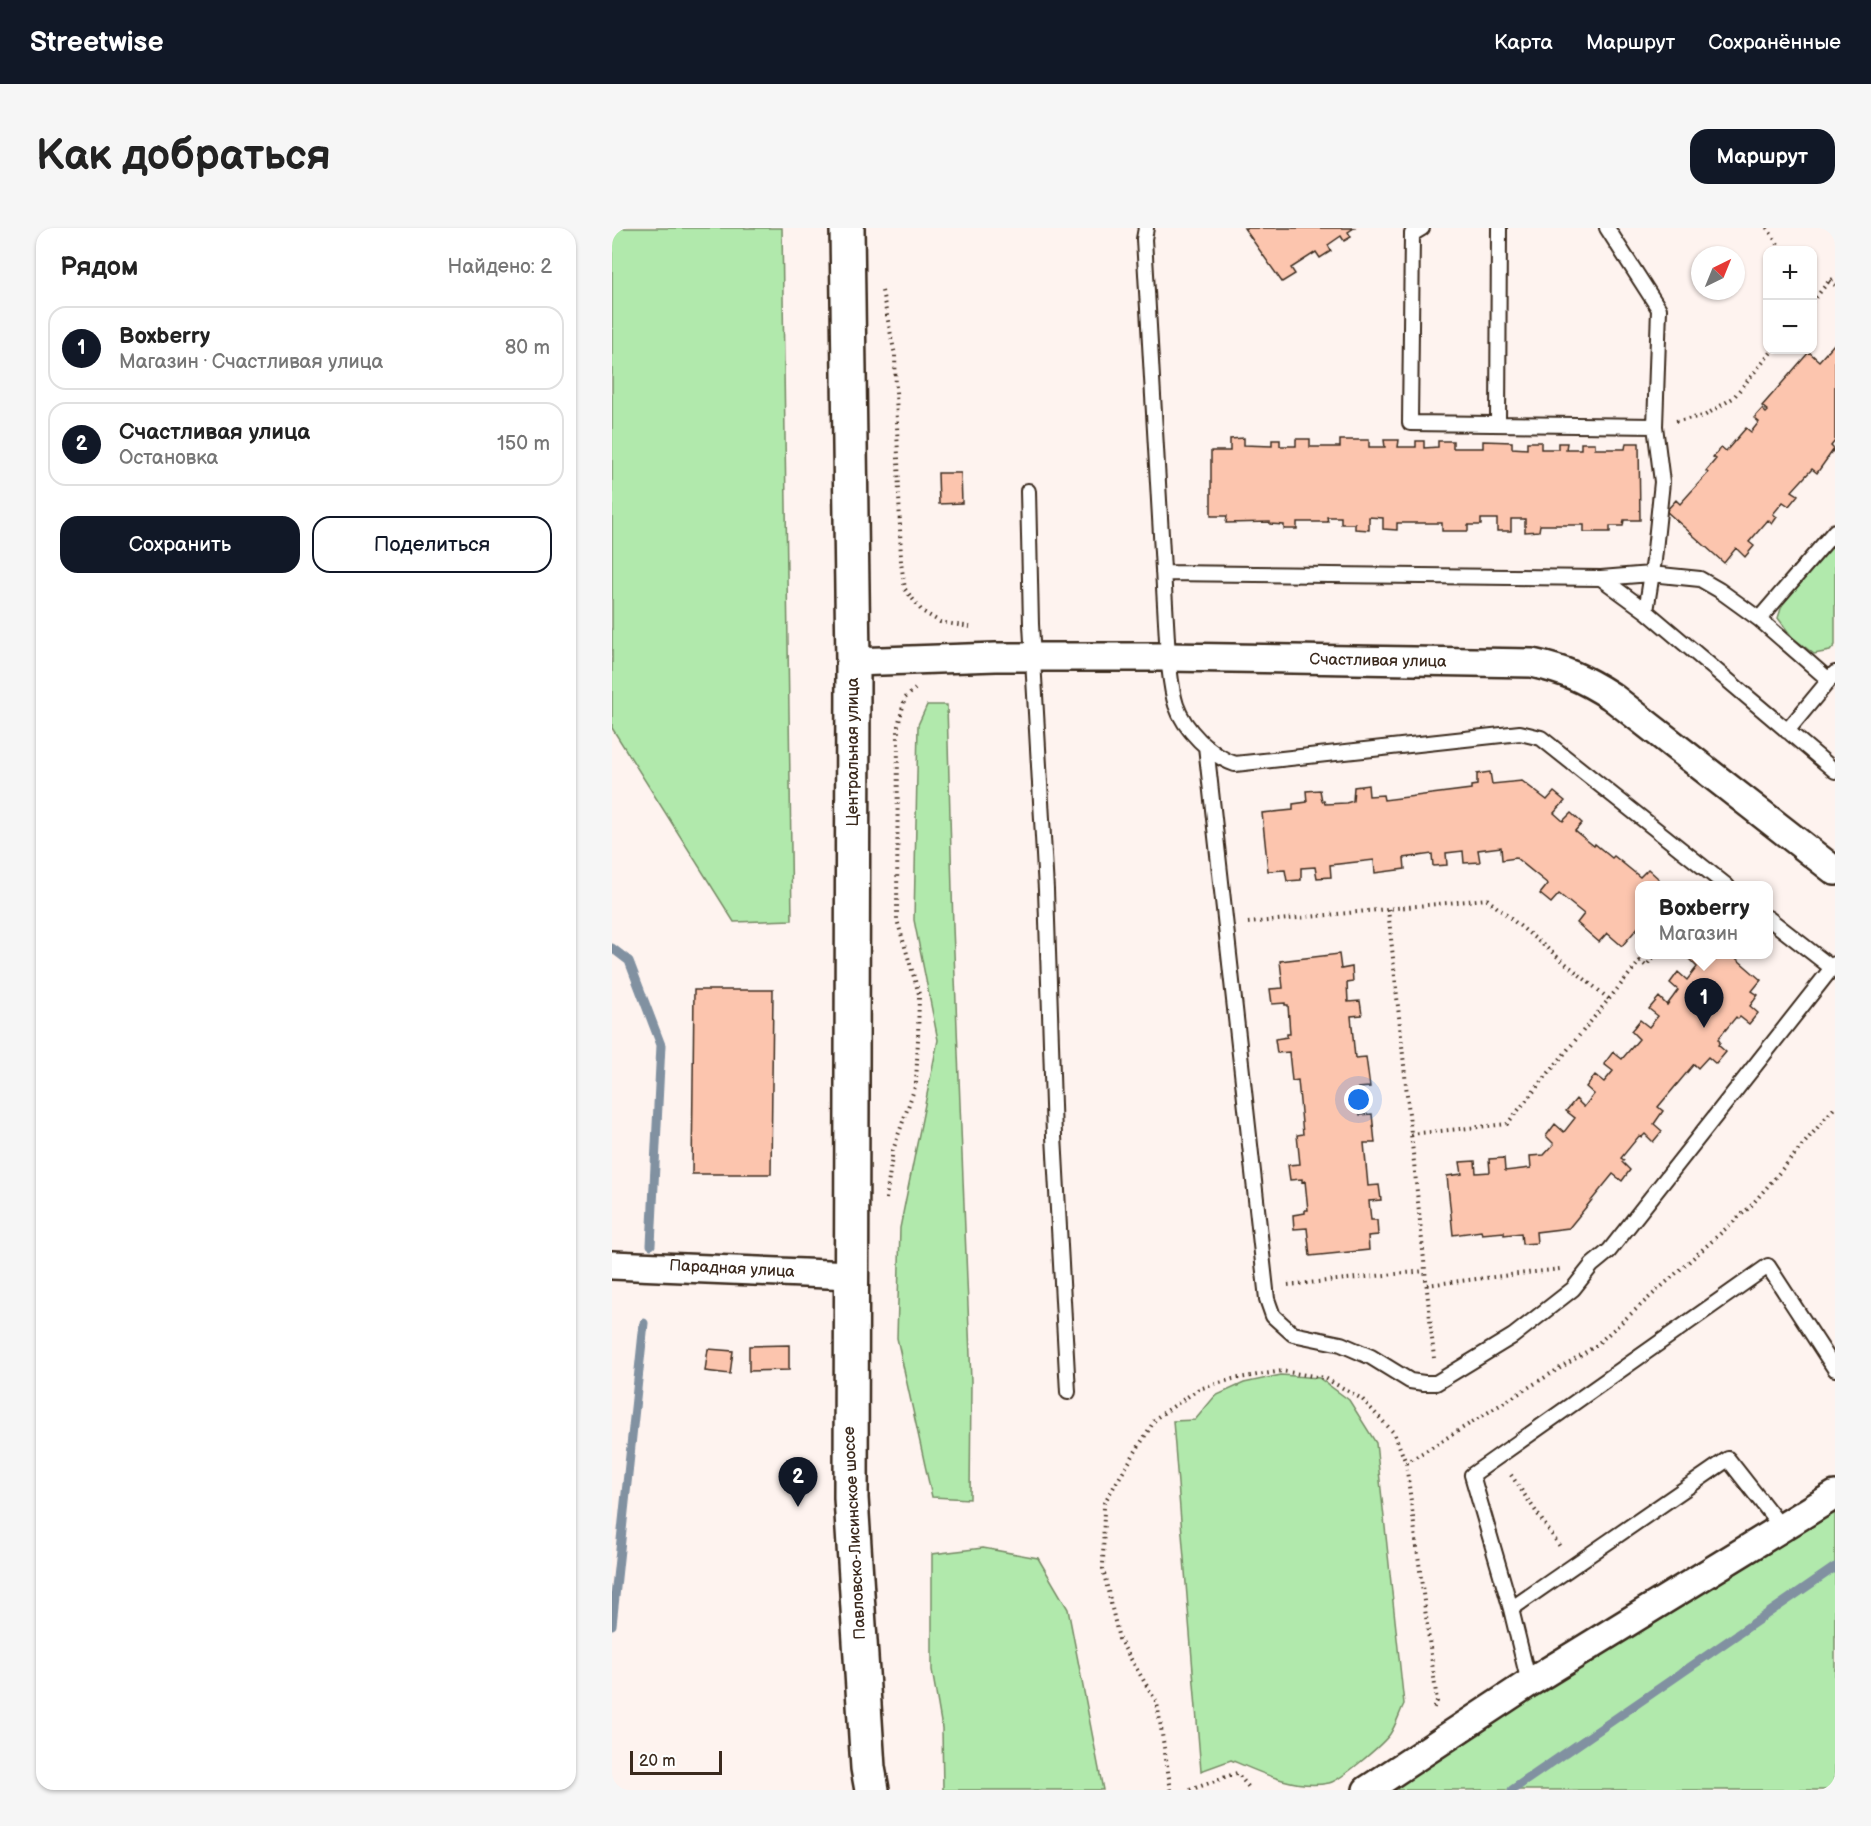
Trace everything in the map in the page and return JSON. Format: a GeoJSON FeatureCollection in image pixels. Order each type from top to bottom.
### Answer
{"type":"FeatureCollection","features":[{"type":"Feature","properties":{"kind":"main road","name":"Центральная улица"},"geometry":{"type":"LineString","coordinates":[[847,228],[853,662],[852,1275]]}},
{"type":"Feature","properties":{"kind":"main road","name":"Павловско-Лисинское шоссе"},"geometry":{"type":"LineString","coordinates":[[852,1275],[851,1498],[868,1768],[872,1790]]}},
{"type":"Feature","properties":{"kind":"street","name":"Счастливая улица"},"geometry":{"type":"LineString","coordinates":[[853,662],[996,657],[1168,657],[1532,663],[1555,668],[1582,678],[1611,696],[1835,871]]}},
{"type":"Feature","properties":{"kind":"street","name":"Парадная улица"},"geometry":{"type":"LineString","coordinates":[[612,1265],[852,1275]]}},
{"type":"Feature","properties":{"kind":"street"},"geometry":{"type":"LineString","coordinates":[[1367,1790],[1529,1683],[1835,1495]]}},
{"type":"Feature","properties":{"kind":"lane"},"geometry":{"type":"LineString","coordinates":[[1146,228],[1144,239],[1168,657],[1176,705],[1185,723],[1206,746],[1224,760],[1235,764],[1520,733],[1532,735],[1541,738],[1722,881]]}},
{"type":"Feature","properties":{"kind":"lane"},"geometry":{"type":"LineString","coordinates":[[1422,228],[1412,234],[1410,423],[1654,426]]}},
{"type":"Feature","properties":{"kind":"lane"},"geometry":{"type":"LineString","coordinates":[[1498,424],[1499,228]]}},
{"type":"Feature","properties":{"kind":"lane"},"geometry":{"type":"LineString","coordinates":[[1606,228],[1659,309],[1654,426],[1662,482],[1646,611]]}},
{"type":"Feature","properties":{"kind":"lane"},"geometry":{"type":"LineString","coordinates":[[1028,491],[1031,624],[1046,890],[1053,1136],[1068,1392]]}},
{"type":"Feature","properties":{"kind":"lane"},"geometry":{"type":"LineString","coordinates":[[1759,619],[1835,531]]}},
{"type":"Feature","properties":{"kind":"lane"},"geometry":{"type":"LineString","coordinates":[[1164,573],[1601,578],[1651,574],[1700,579],[1759,619],[1832,676],[1787,731]]}},
{"type":"Feature","properties":{"kind":"lane"},"geometry":{"type":"LineString","coordinates":[[1601,578],[1646,611],[1835,771]]}},
{"type":"Feature","properties":{"kind":"lane"},"geometry":{"type":"LineString","coordinates":[[1206,746],[1267,1299],[1273,1316],[1293,1334],[1341,1344],[1371,1357],[1410,1381],[1424,1383],[1449,1376],[1513,1336],[1573,1289],[1592,1265],[1609,1251],[1833,966],[1773,922]]}},
{"type":"Feature","properties":{"kind":"lane"},"geometry":{"type":"LineString","coordinates":[[1529,1683],[1511,1609],[1472,1475],[1768,1266],[1835,1369]]}},
{"type":"Feature","properties":{"kind":"lane"},"geometry":{"type":"LineString","coordinates":[[1511,1609],[1728,1459],[1782,1528]]}},
{"type":"Feature","properties":{"kind":"path"},"geometry":{"type":"LineString","coordinates":[[1767,228],[1779,246]]}},
{"type":"Feature","properties":{"kind":"path"},"geometry":{"type":"LineString","coordinates":[[1817,294],[1835,278]]}},
{"type":"Feature","properties":{"kind":"path"},"geometry":{"type":"LineString","coordinates":[[1829,281],[1835,285]]}},
{"type":"Feature","properties":{"kind":"path"},"geometry":{"type":"LineString","coordinates":[[881,289],[895,355],[901,563],[905,589],[922,611],[940,622],[991,630],[996,657]]}},
{"type":"Feature","properties":{"kind":"path"},"geometry":{"type":"LineString","coordinates":[[1654,426],[1704,416],[1733,398],[1770,354]]}},
{"type":"Feature","properties":{"kind":"path"},"geometry":{"type":"LineString","coordinates":[[885,1205],[893,1150],[916,1083],[919,994],[897,920],[897,737],[904,698],[920,685]]}},
{"type":"Feature","properties":{"kind":"path"},"geometry":{"type":"LineString","coordinates":[[1273,921],[1487,898],[1609,999]]}},
{"type":"Feature","properties":{"kind":"path"},"geometry":{"type":"LineString","coordinates":[[1388,909],[1437,1381]]}},
{"type":"Feature","properties":{"kind":"path"},"geometry":{"type":"LineString","coordinates":[[1411,1134],[1508,1124],[1640,961],[1646,966],[1652,959]]}},
{"type":"Feature","properties":{"kind":"path"},"geometry":{"type":"LineString","coordinates":[[1406,1463],[1594,1347],[1750,1207],[1835,1107]]}},
{"type":"Feature","properties":{"kind":"path"},"geometry":{"type":"LineString","coordinates":[[1427,1285],[1592,1265]]}},
{"type":"Feature","properties":{"kind":"path"},"geometry":{"type":"LineString","coordinates":[[1266,1287],[1425,1271]]}},
{"type":"Feature","properties":{"kind":"path"},"geometry":{"type":"LineString","coordinates":[[1171,1790],[1157,1703],[1119,1639],[1103,1569],[1104,1503],[1156,1418],[1199,1389],[1233,1378],[1282,1371],[1325,1378],[1362,1399],[1394,1433],[1406,1463],[1437,1701],[1429,1718]]}},
{"type":"Feature","properties":{"kind":"path"},"geometry":{"type":"LineString","coordinates":[[1190,1790],[1237,1773],[1251,1790]]}},
{"type":"Feature","properties":{"kind":"green space"},"geometry":{"type":"Polygon","coordinates":[[[612,228],[782,228],[792,920],[734,922],[612,728],[612,228]]]}},
{"type":"Feature","properties":{"kind":"green space"},"geometry":{"type":"Polygon","coordinates":[[[1835,544],[1835,645],[1830,651],[1814,654],[1792,637],[1778,618],[1782,605],[1835,544]]]}},
{"type":"Feature","properties":{"kind":"green space"},"geometry":{"type":"Polygon","coordinates":[[[927,705],[947,705],[953,927],[971,1381],[970,1499],[932,1497],[897,1338],[900,1228],[938,1040],[914,920],[918,725],[927,705]]]}},
{"type":"Feature","properties":{"kind":"green space"},"geometry":{"type":"Polygon","coordinates":[[[1281,1375],[1319,1378],[1349,1400],[1376,1443],[1404,1704],[1392,1731],[1379,1746],[1334,1781],[1317,1785],[1279,1779],[1231,1760],[1201,1771],[1173,1421],[1195,1420],[1215,1396],[1244,1383],[1281,1375]]]}},
{"type":"Feature","properties":{"kind":"green space"},"geometry":{"type":"Polygon","coordinates":[[[1835,1495],[1835,1790],[1367,1790],[1835,1495]]]}},
{"type":"Feature","properties":{"kind":"green space"},"geometry":{"type":"Polygon","coordinates":[[[983,1548],[1038,1558],[1068,1609],[1103,1790],[943,1790],[942,1728],[932,1670],[932,1554],[983,1548]]]}},
{"type":"Feature","properties":{"kind":"building"},"geometry":{"type":"Polygon","coordinates":[[[1244,228],[1354,228],[1348,232],[1351,237],[1344,241],[1341,236],[1328,245],[1331,251],[1320,258],[1316,252],[1291,268],[1295,274],[1282,282],[1244,228]]]}},
{"type":"Feature","properties":{"kind":"building"},"geometry":{"type":"Polygon","coordinates":[[[1835,343],[1835,441],[1831,446],[1834,449],[1817,473],[1812,469],[1792,491],[1798,495],[1789,506],[1783,502],[1773,514],[1777,517],[1772,524],[1768,520],[1749,542],[1754,546],[1745,557],[1736,548],[1724,563],[1666,511],[1676,500],[1680,504],[1708,473],[1706,471],[1716,459],[1713,457],[1721,447],[1726,451],[1746,428],[1751,432],[1759,422],[1754,418],[1762,409],[1766,413],[1768,411],[1762,406],[1807,354],[1811,354],[1819,361],[1835,343]]]}},
{"type":"Feature","properties":{"kind":"building"},"geometry":{"type":"Polygon","coordinates":[[[1244,438],[1244,445],[1272,446],[1272,440],[1280,440],[1280,446],[1296,446],[1296,439],[1310,439],[1310,447],[1340,447],[1340,440],[1369,440],[1369,447],[1385,447],[1384,440],[1399,440],[1398,447],[1416,447],[1416,441],[1424,441],[1424,448],[1438,447],[1438,441],[1453,441],[1453,448],[1483,448],[1483,441],[1512,442],[1512,448],[1527,449],[1527,442],[1541,442],[1541,449],[1558,449],[1558,443],[1567,443],[1566,449],[1581,449],[1581,443],[1595,443],[1595,449],[1625,449],[1626,443],[1639,443],[1640,520],[1624,520],[1623,526],[1610,526],[1610,532],[1584,532],[1584,525],[1540,525],[1539,531],[1525,532],[1525,519],[1511,519],[1511,531],[1497,531],[1497,519],[1481,519],[1481,525],[1468,525],[1468,531],[1442,531],[1442,523],[1397,523],[1397,530],[1383,529],[1383,518],[1369,517],[1369,530],[1355,529],[1355,524],[1341,524],[1341,517],[1327,517],[1328,522],[1297,522],[1297,529],[1284,529],[1284,525],[1270,524],[1270,522],[1226,523],[1227,516],[1211,516],[1211,451],[1230,451],[1230,439],[1244,438]]]}},
{"type":"Feature","properties":{"kind":"building"},"geometry":{"type":"Polygon","coordinates":[[[938,473],[961,473],[962,503],[939,504],[938,473]]]}},
{"type":"Feature","properties":{"kind":"building"},"geometry":{"type":"Polygon","coordinates":[[[1490,772],[1492,784],[1522,781],[1547,800],[1554,792],[1565,801],[1554,813],[1563,821],[1571,813],[1582,823],[1575,831],[1612,858],[1614,856],[1640,877],[1648,869],[1659,879],[1658,881],[1635,881],[1635,931],[1622,946],[1607,933],[1599,942],[1577,923],[1584,914],[1559,894],[1551,903],[1540,894],[1548,884],[1516,858],[1502,860],[1501,847],[1478,850],[1480,862],[1464,863],[1463,851],[1446,853],[1447,865],[1433,866],[1432,854],[1404,858],[1405,869],[1375,873],[1374,860],[1330,865],[1331,877],[1317,878],[1315,867],[1301,868],[1301,880],[1287,881],[1285,870],[1268,871],[1262,813],[1293,810],[1293,804],[1307,802],[1306,791],[1320,790],[1322,801],[1325,804],[1346,803],[1353,801],[1354,787],[1368,785],[1369,796],[1383,795],[1384,800],[1471,789],[1471,786],[1477,785],[1477,774],[1490,772]]]}},
{"type":"Feature","properties":{"kind":"building"},"geometry":{"type":"Polygon","coordinates":[[[1339,954],[1341,969],[1352,967],[1353,982],[1347,983],[1348,1002],[1360,1001],[1362,1015],[1351,1016],[1355,1058],[1366,1057],[1370,1087],[1358,1088],[1360,1115],[1372,1114],[1375,1143],[1364,1143],[1368,1186],[1379,1185],[1381,1200],[1369,1201],[1371,1220],[1377,1220],[1378,1235],[1368,1236],[1369,1250],[1310,1256],[1307,1228],[1294,1229],[1293,1215],[1305,1213],[1305,1210],[1308,1210],[1305,1181],[1290,1180],[1288,1165],[1300,1164],[1297,1135],[1303,1134],[1298,1080],[1292,1081],[1289,1052],[1277,1053],[1275,1039],[1287,1037],[1287,1034],[1290,1034],[1288,1005],[1285,1003],[1272,1004],[1270,989],[1283,988],[1280,961],[1339,954]]]}},
{"type":"Feature","properties":{"kind":"building"},"geometry":{"type":"Polygon","coordinates":[[[1689,959],[1737,959],[1761,980],[1752,991],[1758,995],[1750,1006],[1758,1013],[1749,1024],[1740,1017],[1738,1019],[1736,1017],[1718,1039],[1720,1042],[1718,1045],[1726,1052],[1716,1064],[1708,1057],[1698,1068],[1694,1064],[1658,1107],[1663,1111],[1654,1124],[1662,1131],[1653,1142],[1645,1134],[1642,1137],[1639,1136],[1621,1158],[1630,1170],[1622,1181],[1613,1174],[1569,1228],[1536,1232],[1537,1243],[1522,1244],[1521,1233],[1482,1234],[1481,1231],[1453,1235],[1447,1176],[1462,1174],[1460,1162],[1475,1161],[1476,1173],[1490,1172],[1489,1159],[1504,1158],[1505,1171],[1531,1168],[1530,1156],[1544,1155],[1554,1144],[1546,1136],[1555,1124],[1564,1132],[1575,1118],[1566,1111],[1576,1099],[1584,1107],[1594,1094],[1586,1087],[1595,1075],[1604,1082],[1613,1071],[1604,1064],[1613,1052],[1622,1059],[1639,1039],[1631,1031],[1640,1020],[1649,1027],[1658,1016],[1649,1009],[1659,997],[1667,1005],[1678,990],[1670,983],[1678,972],[1687,980],[1697,967],[1689,959]]]}},
{"type":"Feature","properties":{"kind":"building"},"geometry":{"type":"Polygon","coordinates":[[[694,990],[773,990],[771,1174],[692,1174],[694,990]]]}},
{"type":"Feature","properties":{"kind":"building"},"geometry":{"type":"Polygon","coordinates":[[[789,1345],[789,1370],[749,1371],[749,1346],[789,1345]]]}},
{"type":"Feature","properties":{"kind":"building"},"geometry":{"type":"Polygon","coordinates":[[[708,1349],[733,1351],[730,1374],[705,1371],[708,1349]]]}},
{"type":"Feature","properties":{"kind":"waterway"},"geometry":{"type":"LineString","coordinates":[[612,948],[629,961],[661,1045],[651,1245]]}},
{"type":"Feature","properties":{"kind":"waterway"},"geometry":{"type":"LineString","coordinates":[[612,1625],[644,1323]]}},
{"type":"Feature","properties":{"kind":"waterway"},"geometry":{"type":"LineString","coordinates":[[1512,1790],[1835,1567]]}},
{"type":"Feature","properties":{"kind":"place","name":"Boxberry"},"geometry":{"type":"Point","coordinates":[1704,1028]}},
{"type":"Feature","properties":{"kind":"place","name":"Счастливая улица"},"geometry":{"type":"Point","coordinates":[798,1507]}}]}
